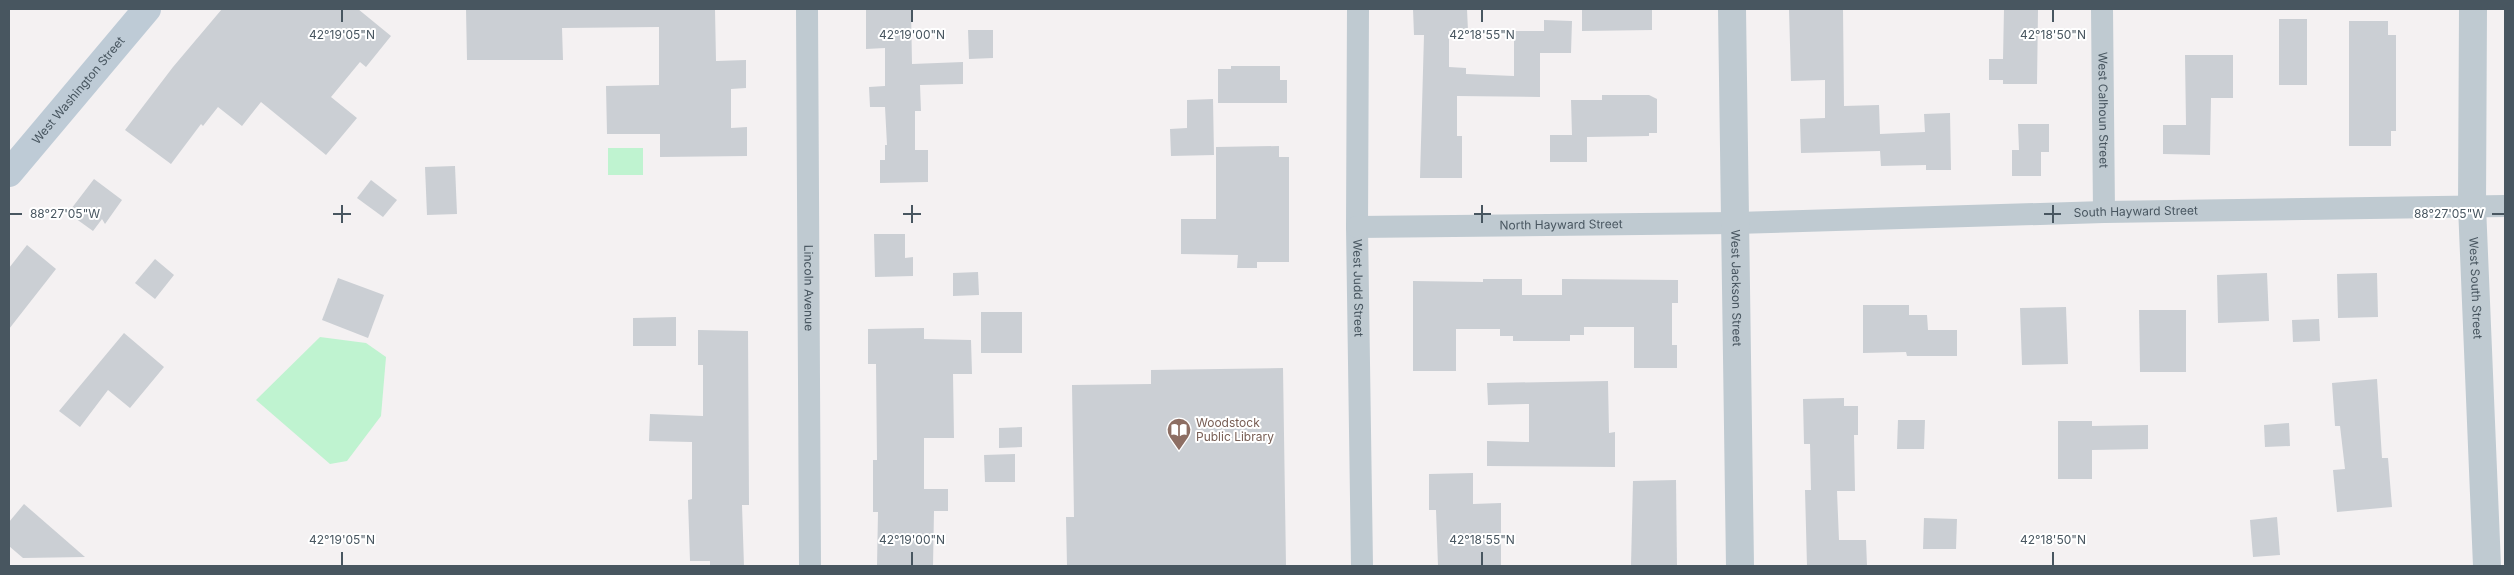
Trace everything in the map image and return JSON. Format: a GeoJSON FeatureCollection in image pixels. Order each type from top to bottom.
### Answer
{"type":"FeatureCollection","features":[{"type":"Feature","properties":{"kind":"main road","name":"West Washington Street"},"geometry":{"type":"LineString","coordinates":[[9,173],[147,9]]}},
{"type":"Feature","properties":{"kind":"street","name":"Lincoln Avenue"},"geometry":{"type":"LineString","coordinates":[[806,9],[810,566]]}},
{"type":"Feature","properties":{"kind":"street","name":"West Judd Street"},"geometry":{"type":"LineString","coordinates":[[1358,9],[1357,227],[1362,566]]}},
{"type":"Feature","properties":{"kind":"street","name":"West Jackson Street"},"geometry":{"type":"LineString","coordinates":[[1732,9],[1740,566]]}},
{"type":"Feature","properties":{"kind":"street","name":"West Calhoun Street"},"geometry":{"type":"LineString","coordinates":[[2102,9],[2104,212]]}},
{"type":"Feature","properties":{"kind":"street","name":"West South Street"},"geometry":{"type":"LineString","coordinates":[[2473,9],[2472,206],[2487,566]]}},
{"type":"Feature","properties":{"kind":"street","name":"South Hayward Street"},"geometry":{"type":"LineString","coordinates":[[1735,223],[2104,212],[2505,206]]}},
{"type":"Feature","properties":{"kind":"street","name":"North Hayward Street"},"geometry":{"type":"LineString","coordinates":[[1357,227],[1735,223]]}},
{"type":"Feature","properties":{"kind":"green space"},"geometry":{"type":"Polygon","coordinates":[[[608,148],[643,148],[643,175],[608,175],[608,148]]]}},
{"type":"Feature","properties":{"kind":"green space"},"geometry":{"type":"Polygon","coordinates":[[[320,337],[366,343],[386,357],[381,416],[347,461],[330,464],[256,400],[320,337]]]}},
{"type":"Feature","properties":{"kind":"building"},"geometry":{"type":"Polygon","coordinates":[[[222,9],[358,9],[391,36],[366,67],[360,62],[331,97],[357,118],[326,155],[261,102],[242,126],[218,107],[203,126],[201,124],[171,164],[125,130],[173,67],[222,9]]]}},
{"type":"Feature","properties":{"kind":"building"},"geometry":{"type":"Polygon","coordinates":[[[466,9],[715,9],[716,61],[746,60],[746,88],[731,89],[731,128],[747,127],[747,156],[660,157],[660,134],[607,134],[606,86],[659,85],[659,27],[562,28],[563,60],[467,60],[466,9]]]}},
{"type":"Feature","properties":{"kind":"building"},"geometry":{"type":"Polygon","coordinates":[[[866,9],[911,9],[912,64],[963,62],[963,84],[920,85],[921,111],[915,111],[915,150],[928,150],[928,182],[880,183],[880,160],[885,160],[885,145],[887,145],[885,107],[870,107],[869,87],[885,86],[885,48],[866,49],[866,9]]]}},
{"type":"Feature","properties":{"kind":"building"},"geometry":{"type":"Polygon","coordinates":[[[1413,9],[1467,9],[1468,31],[1449,31],[1449,67],[1466,68],[1466,74],[1514,76],[1514,31],[1544,31],[1544,20],[1572,21],[1571,53],[1540,53],[1540,97],[1457,96],[1457,136],[1462,136],[1462,178],[1420,178],[1424,35],[1414,35],[1413,9]]]}},
{"type":"Feature","properties":{"kind":"building"},"geometry":{"type":"Polygon","coordinates":[[[1582,9],[1652,9],[1652,30],[1582,31],[1582,9]]]}},
{"type":"Feature","properties":{"kind":"building"},"geometry":{"type":"Polygon","coordinates":[[[1789,9],[1843,9],[1844,106],[1879,105],[1880,134],[1925,132],[1924,114],[1950,113],[1951,170],[1926,170],[1926,165],[1881,166],[1880,151],[1801,153],[1800,119],[1825,118],[1825,80],[1791,81],[1789,9]]]}},
{"type":"Feature","properties":{"kind":"building"},"geometry":{"type":"Polygon","coordinates":[[[2004,9],[2038,10],[2037,84],[2003,84],[2003,80],[1989,80],[1989,59],[2003,59],[2004,9]]]}},
{"type":"Feature","properties":{"kind":"building"},"geometry":{"type":"Polygon","coordinates":[[[2279,19],[2307,19],[2307,85],[2279,85],[2279,19]]]}},
{"type":"Feature","properties":{"kind":"building"},"geometry":{"type":"Polygon","coordinates":[[[2349,21],[2388,21],[2388,35],[2396,35],[2396,131],[2391,131],[2391,146],[2349,146],[2349,21]]]}},
{"type":"Feature","properties":{"kind":"building"},"geometry":{"type":"Polygon","coordinates":[[[968,30],[993,30],[993,58],[969,59],[968,30]]]}},
{"type":"Feature","properties":{"kind":"building"},"geometry":{"type":"Polygon","coordinates":[[[2185,55],[2233,55],[2233,98],[2211,98],[2210,155],[2163,154],[2163,125],[2186,125],[2185,55]]]}},
{"type":"Feature","properties":{"kind":"building"},"geometry":{"type":"Polygon","coordinates":[[[1231,66],[1280,66],[1280,80],[1287,80],[1287,103],[1218,103],[1218,69],[1231,69],[1231,66]]]}},
{"type":"Feature","properties":{"kind":"building"},"geometry":{"type":"Polygon","coordinates":[[[1602,95],[1649,95],[1657,99],[1657,133],[1649,133],[1649,136],[1587,137],[1587,162],[1550,162],[1550,135],[1572,135],[1571,100],[1602,100],[1602,95]]]}},
{"type":"Feature","properties":{"kind":"building"},"geometry":{"type":"Polygon","coordinates":[[[1213,99],[1214,155],[1171,156],[1170,129],[1187,128],[1187,100],[1213,99]]]}},
{"type":"Feature","properties":{"kind":"building"},"geometry":{"type":"Polygon","coordinates":[[[2018,124],[2049,124],[2049,152],[2041,152],[2041,176],[2012,176],[2012,150],[2019,150],[2018,124]]]}},
{"type":"Feature","properties":{"kind":"building"},"geometry":{"type":"Polygon","coordinates":[[[1279,146],[1279,157],[1289,157],[1289,262],[1257,262],[1257,268],[1237,268],[1238,255],[1181,254],[1181,219],[1216,219],[1216,147],[1279,146]]]}},
{"type":"Feature","properties":{"kind":"building"},"geometry":{"type":"Polygon","coordinates":[[[455,166],[457,214],[427,215],[425,167],[455,166]]]}},
{"type":"Feature","properties":{"kind":"building"},"geometry":{"type":"Polygon","coordinates":[[[94,179],[122,200],[105,224],[102,219],[93,231],[68,213],[94,179]]]}},
{"type":"Feature","properties":{"kind":"building"},"geometry":{"type":"Polygon","coordinates":[[[371,180],[397,200],[383,217],[357,198],[371,180]]]}},
{"type":"Feature","properties":{"kind":"building"},"geometry":{"type":"Polygon","coordinates":[[[874,234],[905,234],[905,258],[913,257],[913,276],[875,277],[874,234]]]}},
{"type":"Feature","properties":{"kind":"building"},"geometry":{"type":"Polygon","coordinates":[[[27,245],[56,269],[9,329],[9,268],[27,245]]]}},
{"type":"Feature","properties":{"kind":"building"},"geometry":{"type":"Polygon","coordinates":[[[155,259],[174,275],[155,299],[135,283],[155,259]]]}},
{"type":"Feature","properties":{"kind":"building"},"geometry":{"type":"Polygon","coordinates":[[[978,272],[979,295],[953,296],[953,273],[978,272]]]}},
{"type":"Feature","properties":{"kind":"building"},"geometry":{"type":"Polygon","coordinates":[[[2267,273],[2269,321],[2218,323],[2217,275],[2267,273]]]}},
{"type":"Feature","properties":{"kind":"building"},"geometry":{"type":"Polygon","coordinates":[[[2377,273],[2378,317],[2338,318],[2337,274],[2377,273]]]}},
{"type":"Feature","properties":{"kind":"building"},"geometry":{"type":"Polygon","coordinates":[[[338,278],[384,295],[368,338],[322,320],[338,278]]]}},
{"type":"Feature","properties":{"kind":"building"},"geometry":{"type":"Polygon","coordinates":[[[1483,279],[1522,279],[1522,295],[1562,295],[1562,279],[1678,280],[1678,303],[1672,303],[1672,345],[1677,345],[1677,368],[1634,368],[1634,327],[1584,327],[1584,335],[1570,335],[1570,341],[1513,341],[1513,336],[1500,336],[1500,329],[1456,329],[1456,371],[1413,371],[1413,281],[1483,282],[1483,279]]]}},
{"type":"Feature","properties":{"kind":"building"},"geometry":{"type":"Polygon","coordinates":[[[1863,305],[1909,305],[1909,315],[1927,315],[1928,330],[1957,330],[1957,356],[1907,356],[1906,352],[1863,353],[1863,305]]]}},
{"type":"Feature","properties":{"kind":"building"},"geometry":{"type":"Polygon","coordinates":[[[2066,307],[2068,364],[2022,365],[2020,308],[2066,307]]]}},
{"type":"Feature","properties":{"kind":"building"},"geometry":{"type":"Polygon","coordinates":[[[2139,310],[2186,310],[2186,372],[2140,372],[2139,310]]]}},
{"type":"Feature","properties":{"kind":"building"},"geometry":{"type":"Polygon","coordinates":[[[981,312],[1022,312],[1022,353],[981,353],[981,312]]]}},
{"type":"Feature","properties":{"kind":"building"},"geometry":{"type":"Polygon","coordinates":[[[676,317],[676,346],[633,346],[633,318],[676,317]]]}},
{"type":"Feature","properties":{"kind":"building"},"geometry":{"type":"Polygon","coordinates":[[[2319,319],[2320,341],[2293,342],[2292,320],[2319,319]]]}},
{"type":"Feature","properties":{"kind":"building"},"geometry":{"type":"Polygon","coordinates":[[[924,328],[924,339],[971,340],[972,374],[953,374],[954,438],[924,438],[924,489],[948,489],[948,511],[934,511],[933,566],[877,566],[878,512],[873,512],[873,460],[877,460],[876,364],[868,364],[868,329],[924,328]]]}},
{"type":"Feature","properties":{"kind":"building"},"geometry":{"type":"Polygon","coordinates":[[[698,330],[748,331],[749,505],[742,505],[744,566],[710,566],[710,561],[690,561],[688,500],[692,499],[692,442],[649,441],[650,414],[703,416],[703,365],[698,365],[698,330]]]}},
{"type":"Feature","properties":{"kind":"building"},"geometry":{"type":"Polygon","coordinates":[[[124,333],[164,367],[130,408],[108,390],[80,427],[59,411],[124,333]]]}},
{"type":"Feature","properties":{"kind":"building","name":"Woodstock Public Library"},"geometry":{"type":"Polygon","coordinates":[[[1283,368],[1286,566],[1067,566],[1066,517],[1074,517],[1072,385],[1151,384],[1151,370],[1283,368]]]}},
{"type":"Feature","properties":{"kind":"building"},"geometry":{"type":"Polygon","coordinates":[[[2377,379],[2382,458],[2388,458],[2392,507],[2337,512],[2333,470],[2345,469],[2340,426],[2335,426],[2332,383],[2377,379]]]}},
{"type":"Feature","properties":{"kind":"building"},"geometry":{"type":"Polygon","coordinates":[[[1608,381],[1609,433],[1615,432],[1615,467],[1487,466],[1487,441],[1529,442],[1529,404],[1488,405],[1487,383],[1608,381]]]}},
{"type":"Feature","properties":{"kind":"building"},"geometry":{"type":"Polygon","coordinates":[[[1844,398],[1844,406],[1858,406],[1858,435],[1854,435],[1855,491],[1837,491],[1839,540],[1866,540],[1867,566],[1807,566],[1805,490],[1811,490],[1810,444],[1804,444],[1803,399],[1844,398]]]}},
{"type":"Feature","properties":{"kind":"building"},"geometry":{"type":"Polygon","coordinates":[[[1898,420],[1925,420],[1924,449],[1897,449],[1898,420]]]}},
{"type":"Feature","properties":{"kind":"building"},"geometry":{"type":"Polygon","coordinates":[[[2058,421],[2092,421],[2092,426],[2148,425],[2148,449],[2092,450],[2092,479],[2058,479],[2058,421]]]}},
{"type":"Feature","properties":{"kind":"building"},"geometry":{"type":"Polygon","coordinates":[[[2289,423],[2290,446],[2265,447],[2264,425],[2289,423]]]}},
{"type":"Feature","properties":{"kind":"building"},"geometry":{"type":"Polygon","coordinates":[[[1022,427],[1022,447],[999,448],[999,428],[1022,427]]]}},
{"type":"Feature","properties":{"kind":"building"},"geometry":{"type":"Polygon","coordinates":[[[1015,454],[1015,482],[985,482],[984,455],[1015,454]]]}},
{"type":"Feature","properties":{"kind":"building"},"geometry":{"type":"Polygon","coordinates":[[[1473,473],[1473,504],[1501,503],[1501,566],[1438,566],[1436,510],[1429,510],[1429,474],[1473,473]]]}},
{"type":"Feature","properties":{"kind":"building"},"geometry":{"type":"Polygon","coordinates":[[[1676,480],[1677,566],[1631,566],[1633,481],[1676,480]]]}},
{"type":"Feature","properties":{"kind":"building"},"geometry":{"type":"Polygon","coordinates":[[[24,504],[85,557],[23,558],[9,546],[9,522],[24,504]]]}},
{"type":"Feature","properties":{"kind":"building"},"geometry":{"type":"Polygon","coordinates":[[[2277,517],[2280,555],[2253,557],[2250,520],[2277,517]]]}},
{"type":"Feature","properties":{"kind":"building"},"geometry":{"type":"Polygon","coordinates":[[[1924,518],[1957,519],[1956,549],[1923,549],[1924,518]]]}},
{"type":"Feature","properties":{"kind":"place","name":"Woodstock Public Library"},"geometry":{"type":"Point","coordinates":[1179,451]}}]}
